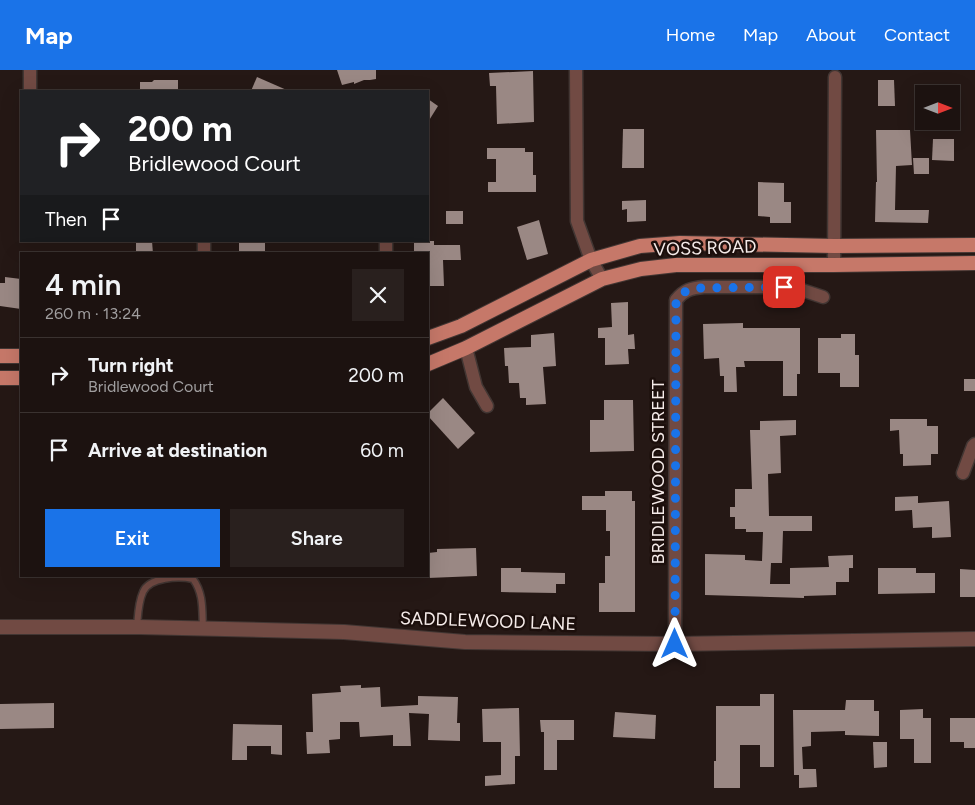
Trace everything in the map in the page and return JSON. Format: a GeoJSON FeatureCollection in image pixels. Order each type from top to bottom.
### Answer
{"type":"FeatureCollection","features":[{"type":"Feature","properties":{"kind":"main road","name":"VOSS ROAD"},"geometry":{"type":"LineString","coordinates":[[429,338],[461,326],[592,260],[640,246],[680,243],[834,246],[975,245]]}},
{"type":"Feature","properties":{"kind":"main road","name":"VOSS ROAD"},"geometry":{"type":"LineString","coordinates":[[429,364],[466,348],[602,279],[641,268],[676,265],[975,263]]}},
{"type":"Feature","properties":{"kind":"main road"},"geometry":{"type":"LineString","coordinates":[[0,356],[20,356]]}},
{"type":"Feature","properties":{"kind":"main road"},"geometry":{"type":"LineString","coordinates":[[0,378],[20,378]]}},
{"type":"Feature","properties":{"kind":"street"},"geometry":{"type":"LineString","coordinates":[[30,70],[30,90]]}},
{"type":"Feature","properties":{"kind":"street"},"geometry":{"type":"LineString","coordinates":[[576,70],[578,221],[592,260],[602,279]]}},
{"type":"Feature","properties":{"kind":"street"},"geometry":{"type":"LineString","coordinates":[[834,265],[835,77]]}},
{"type":"Feature","properties":{"kind":"street","name":"BRIDLEWOOD STREET"},"geometry":{"type":"LineString","coordinates":[[675,644],[676,300],[687,290],[704,287],[784,287],[802,290],[823,297]]}},
{"type":"Feature","properties":{"kind":"street"},"geometry":{"type":"LineString","coordinates":[[466,348],[476,387],[488,406]]}},
{"type":"Feature","properties":{"kind":"street"},"geometry":{"type":"LineString","coordinates":[[963,473],[975,444]]}},
{"type":"Feature","properties":{"kind":"street","name":"SADDLEWOOD LANE"},"geometry":{"type":"LineString","coordinates":[[0,628],[137,627],[344,632],[464,642],[675,644],[975,639]]}},
{"type":"Feature","properties":{"kind":"lane"},"geometry":{"type":"LineString","coordinates":[[137,627],[143,590],[154,582],[183,577],[193,579],[199,587],[202,599],[203,629]]}},
{"type":"Feature","properties":{"kind":"building"},"geometry":{"type":"Polygon","coordinates":[[[337,70],[376,70],[376,79],[342,85],[337,70]]]}},
{"type":"Feature","properties":{"kind":"building"},"geometry":{"type":"Polygon","coordinates":[[[533,71],[534,122],[497,124],[496,86],[490,86],[489,73],[533,71]]]}},
{"type":"Feature","properties":{"kind":"building"},"geometry":{"type":"Polygon","coordinates":[[[257,77],[287,90],[251,90],[257,77]]]}},
{"type":"Feature","properties":{"kind":"building"},"geometry":{"type":"Polygon","coordinates":[[[154,80],[178,80],[178,90],[140,90],[140,82],[152,82],[154,80]]]}},
{"type":"Feature","properties":{"kind":"building"},"geometry":{"type":"Polygon","coordinates":[[[878,80],[894,80],[895,106],[878,106],[878,80]]]}},
{"type":"Feature","properties":{"kind":"building"},"geometry":{"type":"Polygon","coordinates":[[[429,100],[438,106],[429,120],[429,100]]]}},
{"type":"Feature","properties":{"kind":"building"},"geometry":{"type":"Polygon","coordinates":[[[623,129],[644,129],[644,168],[622,168],[623,129]]]}},
{"type":"Feature","properties":{"kind":"building"},"geometry":{"type":"Polygon","coordinates":[[[876,130],[910,130],[912,165],[896,166],[895,210],[929,210],[928,223],[875,222],[877,182],[876,130]]]}},
{"type":"Feature","properties":{"kind":"building"},"geometry":{"type":"Polygon","coordinates":[[[933,139],[954,139],[954,161],[932,160],[933,139]]]}},
{"type":"Feature","properties":{"kind":"building"},"geometry":{"type":"Polygon","coordinates":[[[487,148],[525,148],[525,152],[533,152],[533,175],[536,175],[536,192],[488,192],[488,182],[496,182],[496,159],[487,159],[487,148]]]}},
{"type":"Feature","properties":{"kind":"building"},"geometry":{"type":"Polygon","coordinates":[[[913,158],[929,158],[929,174],[914,174],[913,158]]]}},
{"type":"Feature","properties":{"kind":"building"},"geometry":{"type":"Polygon","coordinates":[[[758,182],[784,183],[784,202],[791,202],[791,223],[770,223],[770,217],[758,216],[758,182]]]}},
{"type":"Feature","properties":{"kind":"building"},"geometry":{"type":"Polygon","coordinates":[[[646,200],[646,221],[627,222],[627,209],[622,210],[622,201],[646,200]]]}},
{"type":"Feature","properties":{"kind":"building"},"geometry":{"type":"Polygon","coordinates":[[[446,211],[463,211],[463,224],[446,224],[446,211]]]}},
{"type":"Feature","properties":{"kind":"building"},"geometry":{"type":"Polygon","coordinates":[[[539,220],[548,254],[527,260],[517,227],[539,220]]]}},
{"type":"Feature","properties":{"kind":"building"},"geometry":{"type":"Polygon","coordinates":[[[434,241],[434,245],[460,245],[461,260],[443,260],[444,286],[429,286],[429,252],[414,252],[414,242],[434,241]]]}},
{"type":"Feature","properties":{"kind":"building"},"geometry":{"type":"Polygon","coordinates":[[[136,242],[152,242],[153,252],[136,252],[136,242]]]}},
{"type":"Feature","properties":{"kind":"building"},"geometry":{"type":"Polygon","coordinates":[[[239,242],[265,242],[265,252],[239,252],[239,242]]]}},
{"type":"Feature","properties":{"kind":"building"},"geometry":{"type":"Polygon","coordinates":[[[5,277],[20,279],[20,309],[0,306],[0,283],[5,283],[5,277]]]}},
{"type":"Feature","properties":{"kind":"building"},"geometry":{"type":"Polygon","coordinates":[[[628,302],[628,335],[634,334],[635,349],[628,349],[629,364],[605,365],[605,338],[598,338],[598,328],[612,327],[611,303],[628,302]]]}},
{"type":"Feature","properties":{"kind":"building"},"geometry":{"type":"Polygon","coordinates":[[[743,323],[743,328],[800,328],[800,374],[797,374],[797,396],[783,396],[783,361],[744,361],[745,367],[736,367],[737,392],[724,392],[724,376],[720,376],[719,358],[704,359],[703,324],[743,323]]]}},
{"type":"Feature","properties":{"kind":"building"},"geometry":{"type":"Polygon","coordinates":[[[554,333],[556,366],[543,367],[546,404],[526,405],[526,398],[520,398],[519,383],[509,383],[508,366],[505,366],[504,348],[531,347],[531,335],[554,333]]]}},
{"type":"Feature","properties":{"kind":"building"},"geometry":{"type":"Polygon","coordinates":[[[841,334],[855,334],[855,355],[859,355],[859,387],[840,387],[840,373],[818,373],[818,338],[841,338],[841,334]]]}},
{"type":"Feature","properties":{"kind":"building"},"geometry":{"type":"Polygon","coordinates":[[[964,379],[975,379],[975,391],[964,391],[964,379]]]}},
{"type":"Feature","properties":{"kind":"building"},"geometry":{"type":"Polygon","coordinates":[[[443,398],[475,433],[458,449],[429,417],[429,412],[443,398]]]}},
{"type":"Feature","properties":{"kind":"building"},"geometry":{"type":"Polygon","coordinates":[[[604,400],[633,400],[634,451],[590,452],[590,420],[604,420],[604,400]]]}},
{"type":"Feature","properties":{"kind":"building"},"geometry":{"type":"Polygon","coordinates":[[[890,419],[927,419],[927,426],[938,426],[938,454],[931,454],[931,465],[903,466],[903,454],[900,454],[899,430],[890,431],[890,419]]]}},
{"type":"Feature","properties":{"kind":"building"},"geometry":{"type":"Polygon","coordinates":[[[796,420],[796,435],[780,436],[781,473],[768,474],[769,516],[812,516],[812,531],[783,531],[782,563],[771,563],[770,584],[790,584],[790,568],[829,567],[828,556],[853,555],[853,568],[849,568],[849,582],[836,582],[836,595],[804,596],[804,598],[705,595],[705,554],[745,555],[745,560],[762,561],[763,532],[746,532],[746,529],[735,529],[735,517],[730,517],[730,507],[735,507],[735,489],[752,489],[750,430],[760,430],[760,421],[796,420]]]}},
{"type":"Feature","properties":{"kind":"building"},"geometry":{"type":"Polygon","coordinates":[[[605,491],[632,491],[632,501],[635,501],[635,612],[599,612],[599,583],[605,583],[605,556],[610,556],[610,531],[606,531],[606,510],[582,510],[582,496],[605,496],[605,491]]]}},
{"type":"Feature","properties":{"kind":"building"},"geometry":{"type":"Polygon","coordinates":[[[918,496],[918,503],[949,501],[951,537],[932,538],[932,527],[913,528],[912,510],[895,511],[895,497],[918,496]]]}},
{"type":"Feature","properties":{"kind":"building"},"geometry":{"type":"Polygon","coordinates":[[[476,548],[477,576],[428,578],[429,553],[437,552],[437,549],[476,548]]]}},
{"type":"Feature","properties":{"kind":"building"},"geometry":{"type":"Polygon","coordinates":[[[501,568],[521,568],[521,572],[565,573],[565,584],[556,584],[556,593],[501,592],[501,568]]]}},
{"type":"Feature","properties":{"kind":"building"},"geometry":{"type":"Polygon","coordinates":[[[878,568],[916,568],[916,573],[935,573],[935,593],[878,594],[878,568]]]}},
{"type":"Feature","properties":{"kind":"building"},"geometry":{"type":"Polygon","coordinates":[[[960,569],[975,570],[975,597],[960,597],[960,569]]]}},
{"type":"Feature","properties":{"kind":"building"},"geometry":{"type":"Polygon","coordinates":[[[361,685],[361,688],[380,687],[381,707],[418,705],[418,696],[458,697],[457,723],[460,723],[460,741],[428,740],[429,714],[409,713],[411,746],[393,746],[393,735],[360,737],[359,722],[340,722],[340,739],[329,740],[330,753],[307,754],[306,732],[313,732],[312,694],[341,692],[340,686],[361,685]]]}},
{"type":"Feature","properties":{"kind":"building"},"geometry":{"type":"Polygon","coordinates":[[[760,694],[774,694],[774,767],[760,767],[760,745],[740,745],[740,788],[714,788],[716,706],[760,706],[760,694]]]}},
{"type":"Feature","properties":{"kind":"building"},"geometry":{"type":"Polygon","coordinates":[[[846,700],[874,700],[874,711],[879,711],[879,736],[845,735],[845,731],[811,732],[811,746],[802,747],[803,769],[816,769],[817,787],[799,788],[799,775],[794,775],[793,710],[845,710],[846,700]]]}},
{"type":"Feature","properties":{"kind":"building"},"geometry":{"type":"Polygon","coordinates":[[[54,703],[54,728],[0,729],[0,704],[54,703]]]}},
{"type":"Feature","properties":{"kind":"building"},"geometry":{"type":"Polygon","coordinates":[[[519,708],[520,756],[515,756],[515,784],[485,786],[485,776],[501,775],[501,742],[483,742],[482,709],[519,708]]]}},
{"type":"Feature","properties":{"kind":"building"},"geometry":{"type":"Polygon","coordinates":[[[923,709],[923,718],[931,718],[931,763],[914,763],[914,739],[900,739],[900,710],[923,709]]]}},
{"type":"Feature","properties":{"kind":"building"},"geometry":{"type":"Polygon","coordinates":[[[615,712],[656,715],[655,739],[613,737],[615,712]]]}},
{"type":"Feature","properties":{"kind":"building"},"geometry":{"type":"Polygon","coordinates":[[[950,718],[975,718],[975,748],[964,748],[964,742],[950,742],[950,718]]]}},
{"type":"Feature","properties":{"kind":"building"},"geometry":{"type":"Polygon","coordinates":[[[540,720],[574,720],[574,740],[557,740],[557,770],[544,770],[544,732],[541,732],[540,720]]]}},
{"type":"Feature","properties":{"kind":"building"},"geometry":{"type":"Polygon","coordinates":[[[233,724],[282,725],[282,755],[271,754],[271,746],[247,746],[247,760],[232,760],[233,724]]]}},
{"type":"Feature","properties":{"kind":"building"},"geometry":{"type":"Polygon","coordinates":[[[873,742],[887,742],[887,767],[874,768],[873,742]]]}},
{"type":"Feature","properties":{"kind":"route"},"geometry":{"type":"LineString","coordinates":[[675,644],[676,300],[687,290],[696,288],[784,287]]}}]}
